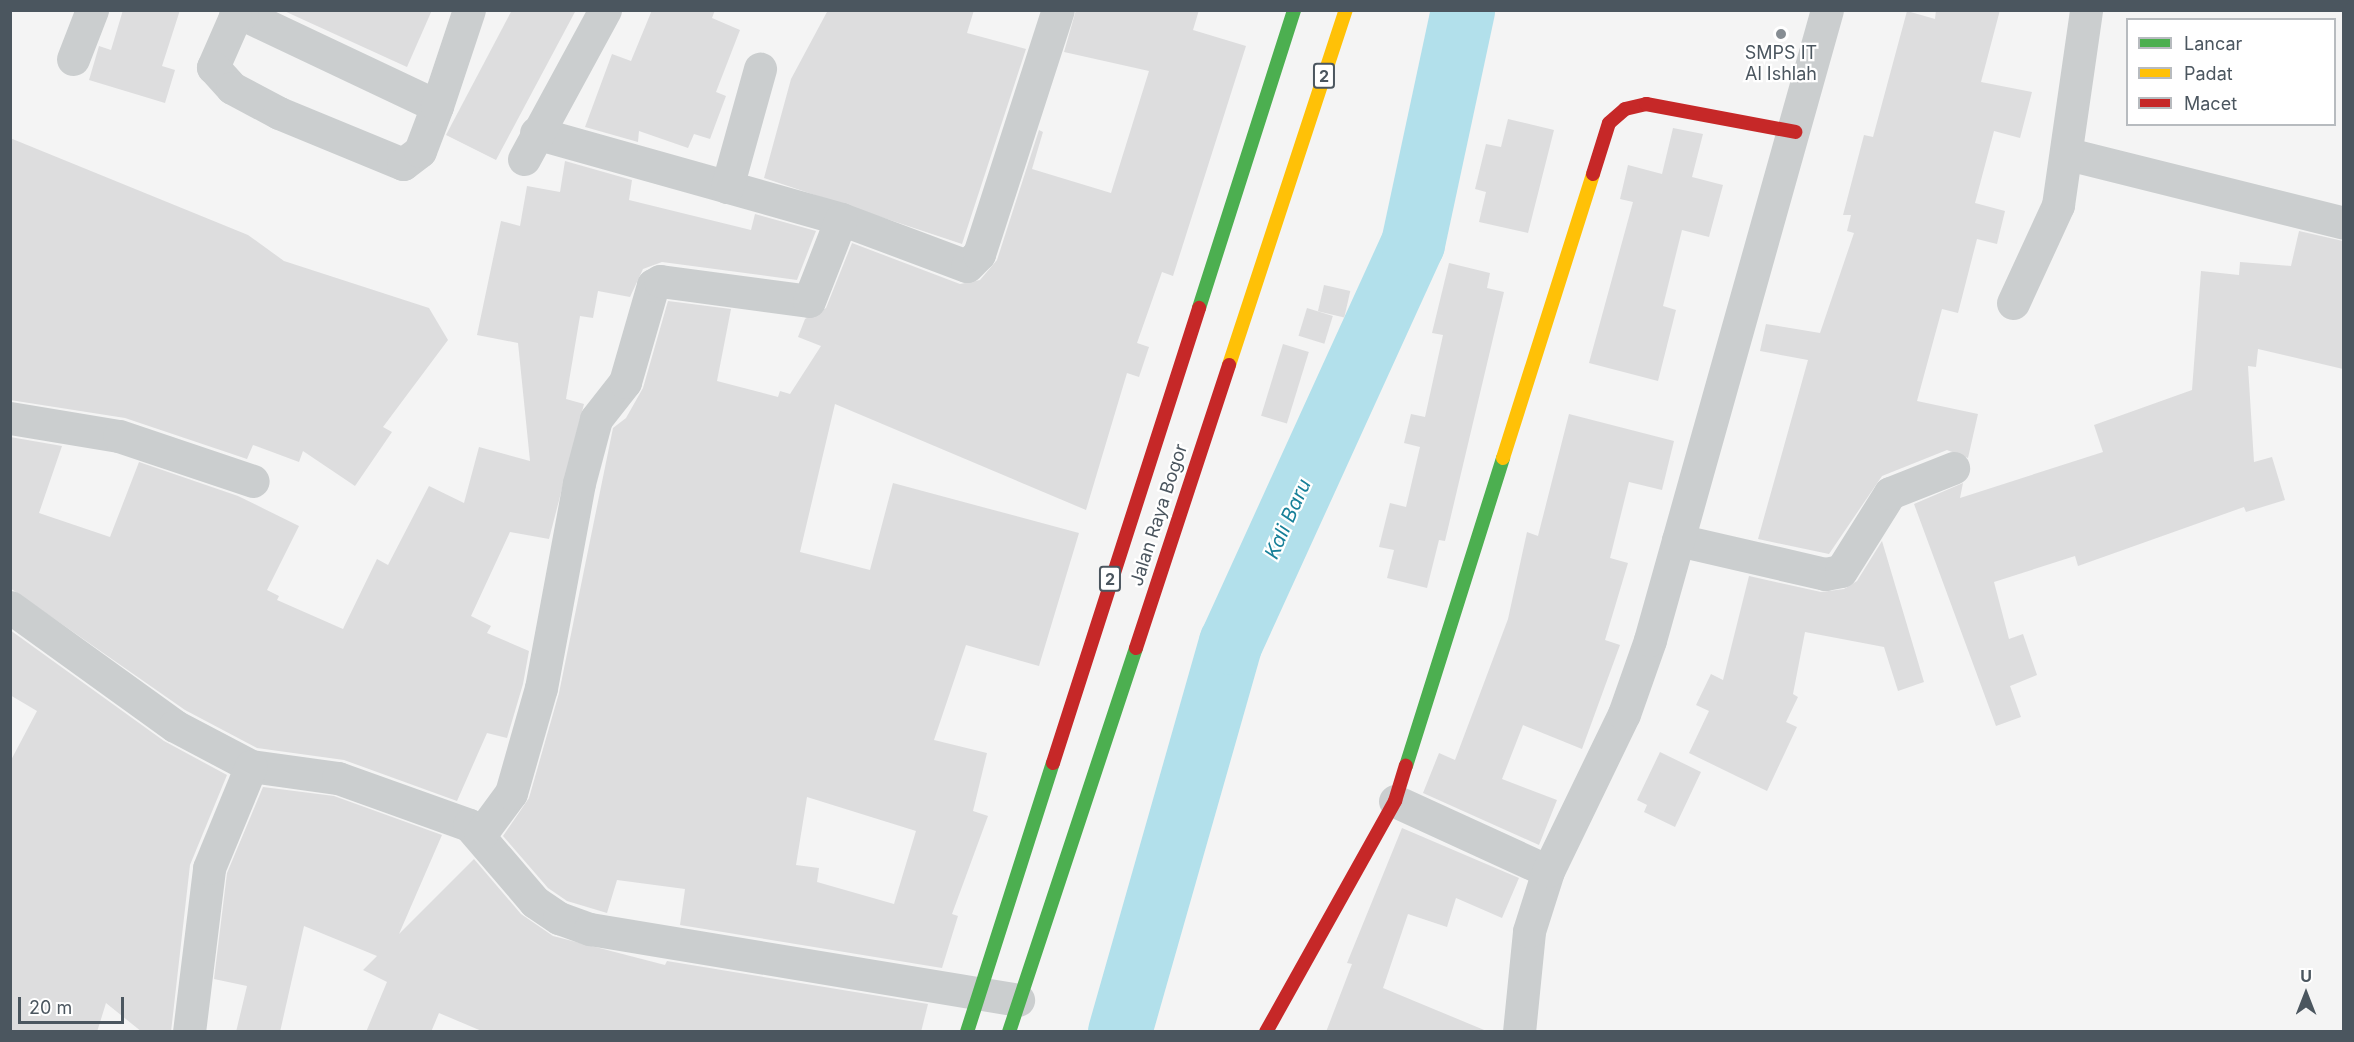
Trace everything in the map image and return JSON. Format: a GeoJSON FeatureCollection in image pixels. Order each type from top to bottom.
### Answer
{"type":"FeatureCollection","features":[{"type":"Feature","properties":{"kind":"main road","name":"Jalan Raya Bogor"},"geometry":{"type":"LineString","coordinates":[[967,1032],[1294,10]]}},
{"type":"Feature","properties":{"kind":"main road","name":"Jalan Raya Bogor"},"geometry":{"type":"LineString","coordinates":[[1009,1032],[1346,10]]}},
{"type":"Feature","properties":{"kind":"main road"},"geometry":{"type":"LineString","coordinates":[[1266,1032],[1395,801],[1610,123],[1625,109],[1646,104],[1795,132]]}},
{"type":"Feature","properties":{"kind":"main road"},"geometry":{"type":"LineString","coordinates":[[1255,126],[1302,141]]}},
{"type":"Feature","properties":{"kind":"street"},"geometry":{"type":"LineString","coordinates":[[74,59],[92,10]]}},
{"type":"Feature","properties":{"kind":"street"},"geometry":{"type":"LineString","coordinates":[[437,106],[242,14],[235,17],[213,67],[232,88],[392,162],[403,164],[420,151],[437,106],[469,10]]}},
{"type":"Feature","properties":{"kind":"street"},"geometry":{"type":"LineString","coordinates":[[605,10],[530,146],[727,188],[841,219],[961,265],[975,262],[1058,10]]}},
{"type":"Feature","properties":{"kind":"street"},"geometry":{"type":"LineString","coordinates":[[1520,1032],[1521,979],[1548,871],[1624,714],[1678,540],[1795,132],[1827,10]]}},
{"type":"Feature","properties":{"kind":"street"},"geometry":{"type":"LineString","coordinates":[[2013,303],[2058,205],[2068,154],[2071,97],[2085,10]]}},
{"type":"Feature","properties":{"kind":"street"},"geometry":{"type":"LineString","coordinates":[[727,188],[760,69]]}},
{"type":"Feature","properties":{"kind":"street"},"geometry":{"type":"LineString","coordinates":[[2068,154],[2343,223]]}},
{"type":"Feature","properties":{"kind":"street"},"geometry":{"type":"LineString","coordinates":[[480,835],[511,793],[541,688],[593,430],[625,382],[653,285],[660,281],[809,301],[841,219]]}},
{"type":"Feature","properties":{"kind":"street"},"geometry":{"type":"LineString","coordinates":[[10,418],[119,436],[252,481]]}},
{"type":"Feature","properties":{"kind":"street"},"geometry":{"type":"LineString","coordinates":[[1678,540],[1825,574],[1841,571],[1890,493],[1953,468]]}},
{"type":"Feature","properties":{"kind":"street"},"geometry":{"type":"LineString","coordinates":[[10,607],[175,726],[251,766],[338,778],[456,819],[480,835],[535,902],[590,929],[874,980],[978,992],[1018,1000]]}},
{"type":"Feature","properties":{"kind":"street"},"geometry":{"type":"LineString","coordinates":[[189,1032],[197,995],[203,893],[251,766]]}},
{"type":"Feature","properties":{"kind":"street"},"geometry":{"type":"LineString","coordinates":[[1395,801],[1548,871]]}},
{"type":"Feature","properties":{"kind":"building"},"geometry":{"type":"Polygon","coordinates":[[[123,10],[180,10],[162,66],[175,70],[165,103],[89,80],[99,46],[111,50],[123,10]]]}},
{"type":"Feature","properties":{"kind":"building"},"geometry":{"type":"Polygon","coordinates":[[[282,10],[432,10],[407,67],[282,10]]]}},
{"type":"Feature","properties":{"kind":"building"},"geometry":{"type":"Polygon","coordinates":[[[512,10],[576,10],[496,160],[446,135],[512,10]]]}},
{"type":"Feature","properties":{"kind":"building"},"geometry":{"type":"Polygon","coordinates":[[[652,10],[715,10],[712,18],[740,30],[716,92],[726,96],[710,139],[694,134],[688,148],[639,131],[638,142],[585,127],[612,54],[631,61],[652,10]]]}},
{"type":"Feature","properties":{"kind":"building"},"geometry":{"type":"Polygon","coordinates":[[[828,10],[974,10],[967,33],[1026,49],[962,244],[764,178],[791,79],[828,10]]]}},
{"type":"Feature","properties":{"kind":"building"},"geometry":{"type":"Polygon","coordinates":[[[1076,10],[1199,10],[1193,30],[1246,46],[1173,276],[1162,272],[1137,343],[1149,347],[1139,377],[1127,373],[1086,510],[835,404],[800,552],[870,570],[893,483],[1079,533],[1039,666],[966,645],[934,740],[987,753],[973,811],[988,816],[952,914],[958,916],[942,968],[680,925],[685,889],[617,880],[607,913],[567,901],[548,888],[503,836],[529,798],[559,693],[613,428],[626,418],[643,388],[668,301],[731,309],[717,381],[778,397],[780,391],[790,394],[821,346],[798,337],[805,319],[826,308],[852,243],[960,284],[980,280],[997,260],[1039,130],[1043,132],[1032,169],[1111,193],[1149,71],[1064,52],[1076,10]],[[807,797],[796,865],[819,868],[817,882],[894,904],[916,831],[807,797]]]}},
{"type":"Feature","properties":{"kind":"building"},"geometry":{"type":"Polygon","coordinates":[[[1936,10],[2000,10],[1981,82],[2032,92],[2020,138],[1994,131],[1975,203],[2005,211],[1997,244],[1977,239],[1958,313],[1942,309],[1917,401],[1978,414],[1968,458],[1947,450],[1882,476],[1829,554],[1758,539],[1808,360],[1760,351],[1766,324],[1820,333],[1854,233],[1847,231],[1851,215],[1843,215],[1864,135],[1873,137],[1907,11],[1935,19],[1936,10]]]}},
{"type":"Feature","properties":{"kind":"building"},"geometry":{"type":"Polygon","coordinates":[[[1508,119],[1554,130],[1528,233],[1479,222],[1486,192],[1475,189],[1486,144],[1501,147],[1508,119]]]}},
{"type":"Feature","properties":{"kind":"building"},"geometry":{"type":"Polygon","coordinates":[[[1673,128],[1703,134],[1692,177],[1723,185],[1709,237],[1682,230],[1663,306],[1676,310],[1658,381],[1589,363],[1633,202],[1620,199],[1628,165],[1662,174],[1673,128]]]}},
{"type":"Feature","properties":{"kind":"building"},"geometry":{"type":"Polygon","coordinates":[[[10,138],[248,235],[284,261],[429,308],[448,340],[383,427],[392,432],[355,486],[303,451],[299,462],[253,445],[247,459],[125,418],[10,400],[10,138]]]}},
{"type":"Feature","properties":{"kind":"building"},"geometry":{"type":"Polygon","coordinates":[[[565,161],[632,180],[629,200],[751,230],[755,214],[816,231],[797,280],[662,262],[643,269],[630,297],[598,291],[593,318],[580,316],[566,399],[584,404],[549,539],[510,532],[471,616],[491,626],[487,633],[529,651],[523,684],[507,738],[487,733],[457,801],[344,760],[257,748],[185,710],[10,588],[10,437],[62,446],[39,513],[110,537],[139,462],[238,496],[299,526],[267,590],[279,596],[277,600],[343,629],[377,559],[388,565],[429,486],[464,503],[479,447],[530,461],[518,343],[477,335],[501,221],[520,226],[527,186],[560,192],[565,161]]]}},
{"type":"Feature","properties":{"kind":"building"},"geometry":{"type":"Polygon","coordinates":[[[2299,231],[2343,241],[2343,369],[2258,349],[2256,367],[2248,366],[2254,462],[2272,457],[2285,500],[2246,512],[2244,507],[2078,566],[2075,556],[1994,582],[2009,639],[2023,634],[2037,675],[2010,686],[2021,717],[1996,726],[1914,504],[1963,483],[1960,498],[2103,452],[2094,425],[2192,390],[2201,271],[2239,275],[2240,262],[2291,266],[2299,231]]]}},
{"type":"Feature","properties":{"kind":"building"},"geometry":{"type":"Polygon","coordinates":[[[1449,263],[1490,273],[1487,288],[1504,292],[1445,541],[1439,540],[1427,588],[1387,578],[1394,550],[1379,547],[1390,503],[1406,507],[1420,447],[1404,443],[1411,414],[1425,417],[1443,335],[1432,333],[1449,263]]]}},
{"type":"Feature","properties":{"kind":"building"},"geometry":{"type":"Polygon","coordinates":[[[1324,285],[1350,291],[1344,317],[1318,311],[1324,285]]]}},
{"type":"Feature","properties":{"kind":"building"},"geometry":{"type":"Polygon","coordinates":[[[1307,308],[1333,316],[1324,344],[1299,336],[1307,308]]]}},
{"type":"Feature","properties":{"kind":"building"},"geometry":{"type":"Polygon","coordinates":[[[1283,344],[1309,352],[1287,424],[1261,416],[1283,344]]]}},
{"type":"Feature","properties":{"kind":"building"},"geometry":{"type":"Polygon","coordinates":[[[1569,414],[1674,441],[1662,490],[1629,482],[1610,558],[1628,563],[1605,640],[1620,645],[1582,749],[1523,725],[1502,779],[1557,800],[1539,845],[1423,793],[1439,753],[1455,760],[1508,619],[1527,532],[1538,536],[1569,414]]]}},
{"type":"Feature","properties":{"kind":"building"},"geometry":{"type":"Polygon","coordinates":[[[1882,541],[1924,682],[1898,691],[1884,647],[1805,632],[1793,694],[1798,697],[1786,722],[1797,727],[1767,791],[1689,753],[1709,711],[1696,705],[1711,674],[1723,680],[1749,576],[1821,592],[1844,589],[1857,581],[1882,541]]]}},
{"type":"Feature","properties":{"kind":"building"},"geometry":{"type":"Polygon","coordinates":[[[10,630],[164,741],[227,775],[190,865],[171,1032],[142,1032],[106,1003],[97,1032],[10,1032],[10,762],[37,711],[10,695],[10,630]]]}},
{"type":"Feature","properties":{"kind":"building"},"geometry":{"type":"Polygon","coordinates":[[[1660,752],[1701,772],[1675,827],[1644,812],[1647,805],[1637,800],[1660,752]]]}},
{"type":"Feature","properties":{"kind":"building"},"geometry":{"type":"Polygon","coordinates":[[[263,787],[334,796],[442,835],[399,934],[474,859],[521,914],[553,936],[665,965],[667,961],[928,1004],[921,1032],[484,1032],[439,1013],[431,1032],[366,1032],[387,982],[363,970],[377,956],[304,926],[280,1032],[236,1032],[247,986],[214,979],[227,873],[263,787]]]}},
{"type":"Feature","properties":{"kind":"building"},"geometry":{"type":"Polygon","coordinates":[[[1402,828],[1519,878],[1502,918],[1456,898],[1447,927],[1408,914],[1383,988],[1489,1032],[1326,1032],[1352,964],[1347,963],[1402,828]]]}},
{"type":"Feature","properties":{"kind":"waterway","name":"Kali Baru"},"geometry":{"type":"LineString","coordinates":[[1120,1032],[1231,643],[1413,244],[1463,10]]}},
{"type":"Feature","properties":{"kind":"traffic: fast"},"geometry":{"type":"LineString","coordinates":[[1199,308],[1294,10]]}},
{"type":"Feature","properties":{"kind":"traffic: fast"},"geometry":{"type":"LineString","coordinates":[[1406,766],[1503,458]]}},
{"type":"Feature","properties":{"kind":"traffic: fast"},"geometry":{"type":"LineString","coordinates":[[1009,1032],[1136,648]]}},
{"type":"Feature","properties":{"kind":"traffic: fast"},"geometry":{"type":"LineString","coordinates":[[967,1032],[1053,763]]}},
{"type":"Feature","properties":{"kind":"traffic: slow"},"geometry":{"type":"LineString","coordinates":[[1229,365],[1346,10]]}},
{"type":"Feature","properties":{"kind":"traffic: slow"},"geometry":{"type":"LineString","coordinates":[[1503,458],[1593,174]]}},
{"type":"Feature","properties":{"kind":"traffic: jam"},"geometry":{"type":"LineString","coordinates":[[1593,174],[1609,123],[1625,109],[1646,104],[1795,132]]}},
{"type":"Feature","properties":{"kind":"traffic: jam"},"geometry":{"type":"LineString","coordinates":[[1053,763],[1199,308]]}},
{"type":"Feature","properties":{"kind":"traffic: jam"},"geometry":{"type":"LineString","coordinates":[[1136,648],[1229,365]]}},
{"type":"Feature","properties":{"kind":"traffic: jam"},"geometry":{"type":"LineString","coordinates":[[1266,1032],[1395,801],[1406,766]]}},
{"type":"Feature","properties":{"kind":"place","name":"SMPS IT Al Ishlah"},"geometry":{"type":"Point","coordinates":[1781,34]}}]}
